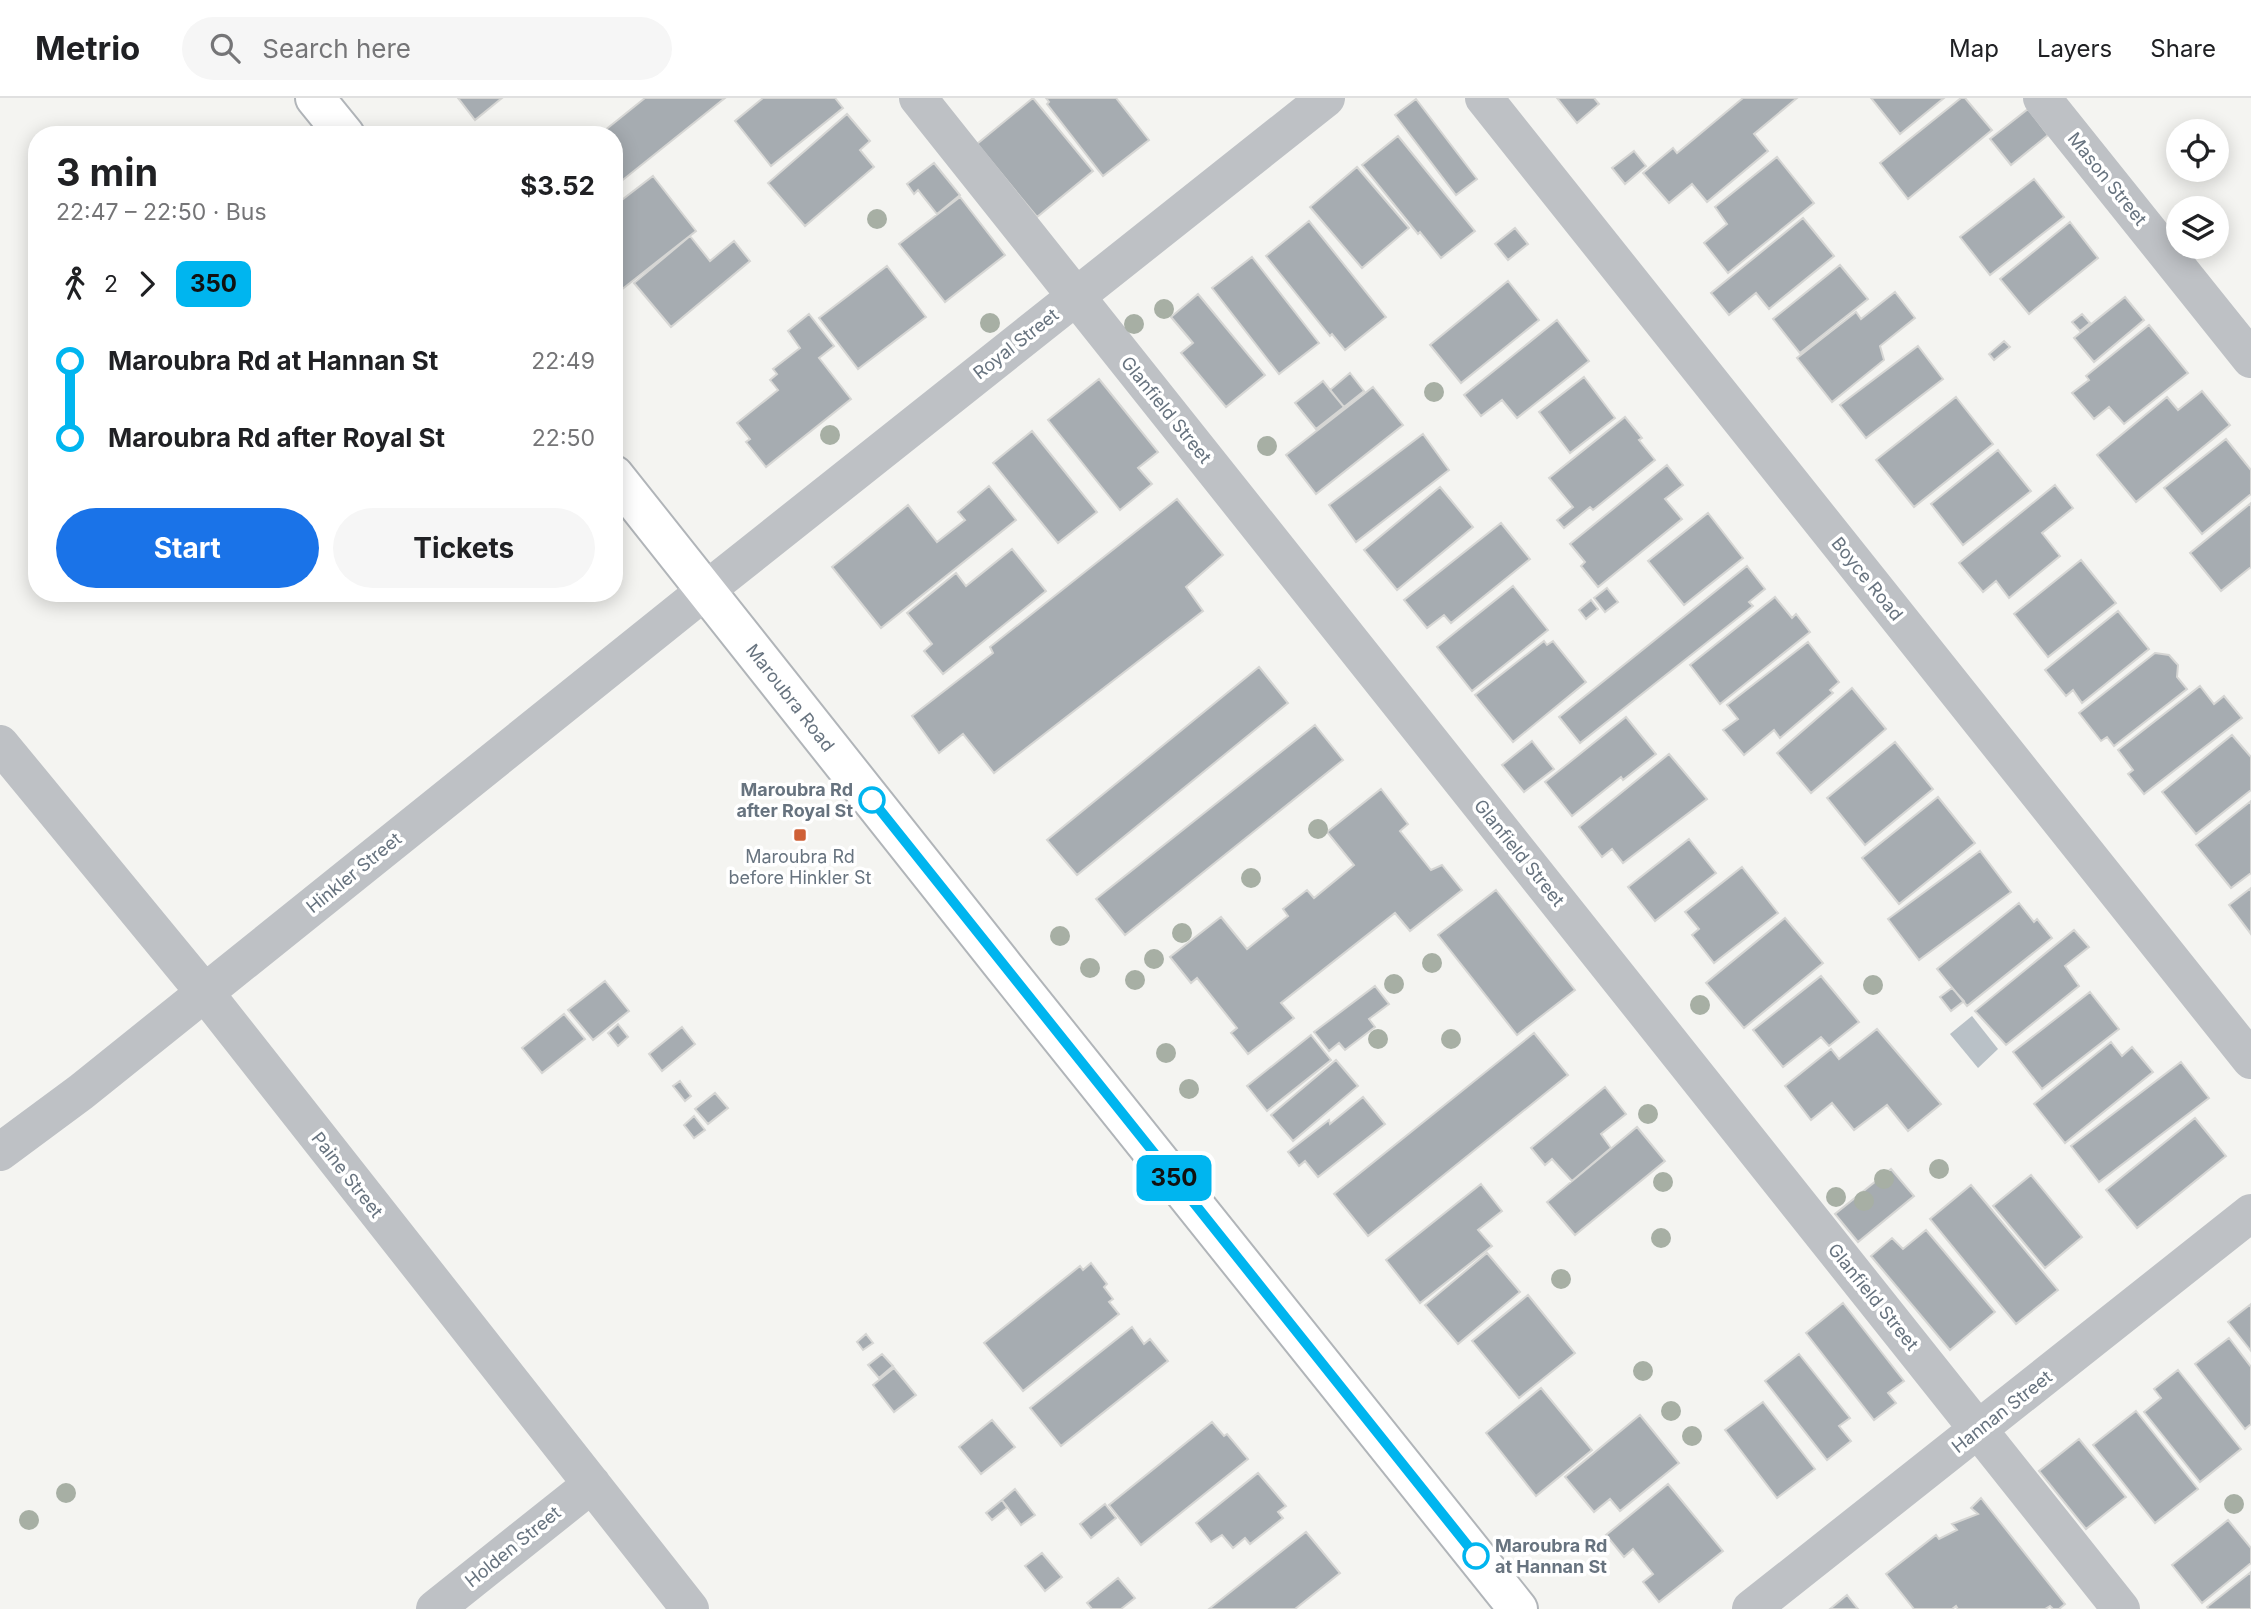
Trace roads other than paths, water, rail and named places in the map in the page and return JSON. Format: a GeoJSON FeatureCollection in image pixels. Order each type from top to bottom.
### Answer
{"type":"FeatureCollection","features":[{"type":"Feature","properties":{"kind":"main road"},"geometry":{"type":"LineString","coordinates":[[315,98],[338,126]]}},
{"type":"Feature","properties":{"kind":"main road","name":"Maroubra Road"},"geometry":{"type":"LineString","coordinates":[[623,486],[1518,1609]]}},
{"type":"Feature","properties":{"kind":"street","name":"Glanfield Street"},"geometry":{"type":"LineString","coordinates":[[918,98],[2121,1609]]}},
{"type":"Feature","properties":{"kind":"street","name":"Royal Street"},"geometry":{"type":"LineString","coordinates":[[705,591],[1326,98]]}},
{"type":"Feature","properties":{"kind":"street","name":"Boyce Road"},"geometry":{"type":"LineString","coordinates":[[1484,98],[2251,1059]]}},
{"type":"Feature","properties":{"kind":"street","name":"Mason Street"},"geometry":{"type":"LineString","coordinates":[[2042,98],[2251,359]]}},
{"type":"Feature","properties":{"kind":"street","name":"Hinkler Street"},"geometry":{"type":"LineString","coordinates":[[0,1152],[81,1092],[705,591]]}},
{"type":"Feature","properties":{"kind":"street","name":"Paine Street"},"geometry":{"type":"LineString","coordinates":[[0,744],[205,993],[690,1609]]}},
{"type":"Feature","properties":{"kind":"street","name":"Hannan Street"},"geometry":{"type":"LineString","coordinates":[[1751,1609],[2251,1213]]}},
{"type":"Feature","properties":{"kind":"street","name":"Holden Street"},"geometry":{"type":"LineString","coordinates":[[435,1609],[592,1484]]}},
{"type":"Feature","properties":{"kind":"place","name":"Maroubra Rd after Royal St"},"geometry":{"type":"Point","coordinates":[872,800]}},
{"type":"Feature","properties":{"kind":"place","name":"Maroubra Rd before Hinkler St"},"geometry":{"type":"Point","coordinates":[800,835]}},
{"type":"Feature","properties":{"kind":"place","name":"Maroubra Rd at Hannan St"},"geometry":{"type":"Point","coordinates":[1476,1556]}}]}
